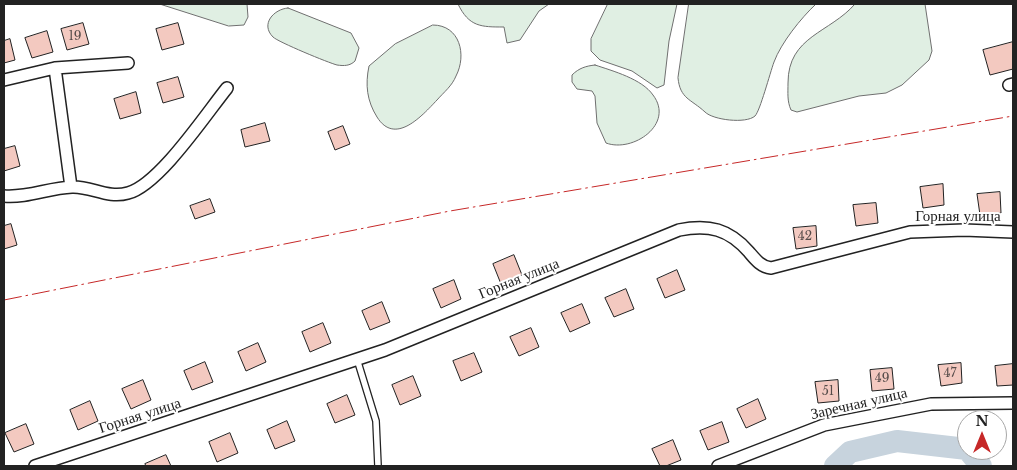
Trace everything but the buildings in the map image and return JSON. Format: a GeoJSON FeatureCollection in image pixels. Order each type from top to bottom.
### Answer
{"type":"FeatureCollection","features":[{"type":"Feature","properties":{"kind":"street"},"geometry":{"type":"LineString","coordinates":[[4,80],[55,68],[128,62]]}},
{"type":"Feature","properties":{"kind":"street"},"geometry":{"type":"LineString","coordinates":[[55,68],[71,187]]}},
{"type":"Feature","properties":{"kind":"street"},"geometry":{"type":"LineString","coordinates":[[4,196],[27,197],[71,187],[116,194],[128,193],[148,182],[168,162],[227,88]]}},
{"type":"Feature","properties":{"kind":"street","name":"Горная улица"},"geometry":{"type":"LineString","coordinates":[[35,466],[385,350],[686,228],[704,227],[725,231],[763,266],[770,268],[910,232],[956,230],[1013,232]]}},
{"type":"Feature","properties":{"kind":"street","name":"Заречная улица"},"geometry":{"type":"LineString","coordinates":[[718,466],[824,425],[931,404],[1013,403]]}},
{"type":"Feature","properties":{"kind":"lane"},"geometry":{"type":"LineString","coordinates":[[357,359],[376,422],[378,466]]}},
{"type":"Feature","properties":{"kind":"green space"},"geometry":{"type":"Polygon","coordinates":[[[160,4],[247,4],[248,17],[244,25],[229,26],[160,4]]]}},
{"type":"Feature","properties":{"kind":"green space"},"geometry":{"type":"Polygon","coordinates":[[[458,4],[549,4],[539,11],[520,40],[507,43],[504,27],[489,27],[476,24],[462,12],[458,4]]]}},
{"type":"Feature","properties":{"kind":"green space"},"geometry":{"type":"Polygon","coordinates":[[[608,4],[677,4],[669,41],[664,85],[657,88],[632,71],[600,60],[591,51],[591,39],[608,4]]]}},
{"type":"Feature","properties":{"kind":"green space"},"geometry":{"type":"Polygon","coordinates":[[[689,4],[816,4],[798,23],[781,47],[755,116],[745,120],[730,120],[709,115],[684,95],[681,90],[678,78],[689,4]]]}},
{"type":"Feature","properties":{"kind":"green space"},"geometry":{"type":"Polygon","coordinates":[[[855,4],[925,4],[932,51],[929,60],[902,85],[886,93],[859,96],[797,112],[791,110],[788,100],[788,83],[790,67],[795,55],[812,37],[845,14],[855,4]]]}},
{"type":"Feature","properties":{"kind":"green space"},"geometry":{"type":"Polygon","coordinates":[[[288,8],[351,33],[359,48],[355,61],[347,65],[337,65],[293,48],[273,37],[268,27],[270,18],[278,11],[288,8]]]}},
{"type":"Feature","properties":{"kind":"green space"},"geometry":{"type":"Polygon","coordinates":[[[433,25],[442,26],[450,30],[455,36],[461,51],[459,68],[450,86],[424,113],[400,129],[392,129],[384,125],[377,117],[371,105],[367,86],[369,66],[395,44],[433,25]]]}},
{"type":"Feature","properties":{"kind":"green space"},"geometry":{"type":"Polygon","coordinates":[[[595,65],[635,80],[653,95],[658,106],[659,116],[655,126],[648,134],[628,144],[606,143],[597,123],[595,96],[592,91],[577,89],[572,82],[572,75],[577,71],[595,65]]]}},
{"type":"Feature","properties":{"kind":"waterway"},"geometry":{"type":"LineString","coordinates":[[835,466],[850,452],[897,441],[957,448]]}},
{"type":"Feature","properties":{"kind":"waterway"},"geometry":{"type":"LineString","coordinates":[[976,460],[981,466]]}},
{"type":"Feature","properties":{"kind":"power"},"geometry":{"type":"LineString","coordinates":[[4,300],[450,211],[1013,116]]}}]}
